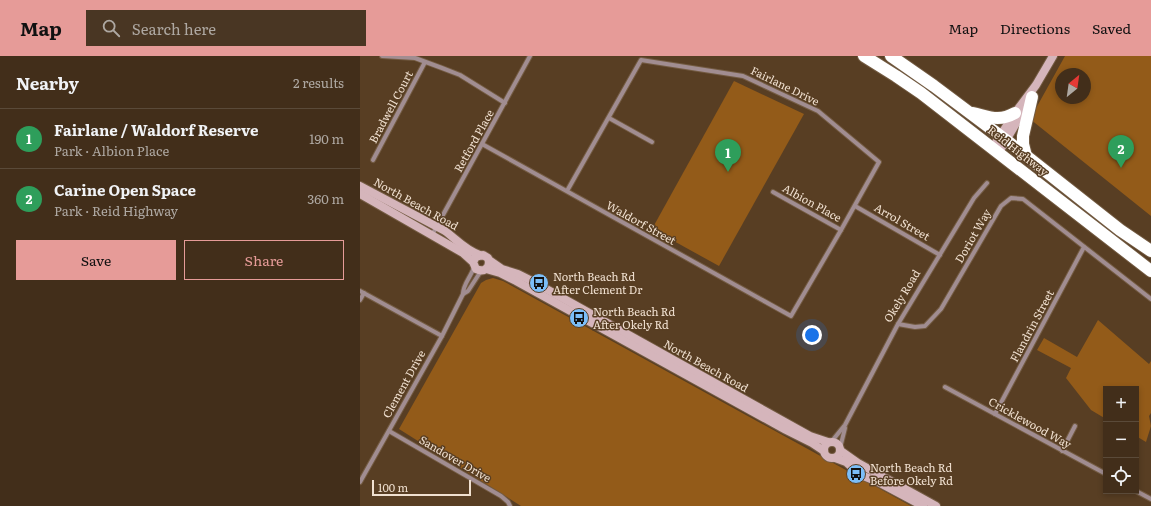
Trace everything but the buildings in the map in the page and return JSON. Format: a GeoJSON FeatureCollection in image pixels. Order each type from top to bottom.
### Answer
{"type":"FeatureCollection","features":[{"type":"Feature","properties":{"kind":"highway","name":"Reid Highway"},"geometry":{"type":"LineString","coordinates":[[864,56],[912,86],[1151,272]]}},
{"type":"Feature","properties":{"kind":"highway","name":"Reid Highway"},"geometry":{"type":"LineString","coordinates":[[891,56],[968,111],[1120,230],[1151,251]]}},
{"type":"Feature","properties":{"kind":"highway"},"geometry":{"type":"LineString","coordinates":[[1026,156],[1023,136],[1032,97]]}},
{"type":"Feature","properties":{"kind":"highway"},"geometry":{"type":"LineString","coordinates":[[968,111],[999,119],[1006,118],[1015,113]]}},
{"type":"Feature","properties":{"kind":"main road"},"geometry":{"type":"LineString","coordinates":[[996,150],[1015,113],[1036,85],[1053,56]]}},
{"type":"Feature","properties":{"kind":"main road"},"geometry":{"type":"LineString","coordinates":[[1003,138],[1032,97],[1036,85]]}},
{"type":"Feature","properties":{"kind":"main road","name":"North Beach Road"},"geometry":{"type":"LineString","coordinates":[[360,186],[436,226],[456,239],[468,250],[480,255]]}},
{"type":"Feature","properties":{"kind":"main road","name":"North Beach Road"},"geometry":{"type":"LineString","coordinates":[[360,194],[463,253],[474,263]]}},
{"type":"Feature","properties":{"kind":"main road"},"geometry":{"type":"LineString","coordinates":[[480,255],[487,256],[489,260],[489,265],[484,270],[476,269],[474,263],[476,257],[480,255]]}},
{"type":"Feature","properties":{"kind":"main road","name":"North Beach Road"},"geometry":{"type":"LineString","coordinates":[[489,260],[502,269],[518,274],[810,436],[830,442]]}},
{"type":"Feature","properties":{"kind":"main road","name":"North Beach Road"},"geometry":{"type":"LineString","coordinates":[[484,270],[500,273],[516,281],[812,443],[824,451]]}},
{"type":"Feature","properties":{"kind":"main road"},"geometry":{"type":"LineString","coordinates":[[839,452],[828,457],[824,451],[825,446],[830,442],[838,443],[839,452],[846,462],[860,475],[878,482],[923,506]]}},
{"type":"Feature","properties":{"kind":"main road"},"geometry":{"type":"LineString","coordinates":[[839,452],[936,506]]}},
{"type":"Feature","properties":{"kind":"street"},"geometry":{"type":"LineString","coordinates":[[382,56],[415,58],[460,75],[505,103]]}},
{"type":"Feature","properties":{"kind":"street","name":"Retford Place"},"geometry":{"type":"LineString","coordinates":[[432,235],[530,56]]}},
{"type":"Feature","properties":{"kind":"street","name":"Fairlane Drive"},"geometry":{"type":"LineString","coordinates":[[567,191],[641,60],[743,76],[818,112],[879,162],[791,316]]}},
{"type":"Feature","properties":{"kind":"street","name":"Bradwell Court"},"geometry":{"type":"LineString","coordinates":[[373,160],[425,62]]}},
{"type":"Feature","properties":{"kind":"street"},"geometry":{"type":"LineString","coordinates":[[609,118],[652,142]]}},
{"type":"Feature","properties":{"kind":"street","name":"Waldorf Street"},"geometry":{"type":"LineString","coordinates":[[482,144],[791,316]]}},
{"type":"Feature","properties":{"kind":"street","name":"Okely Road"},"geometry":{"type":"LineString","coordinates":[[830,442],[845,425],[898,324],[974,198],[987,184]]}},
{"type":"Feature","properties":{"kind":"street","name":"Albion Place"},"geometry":{"type":"LineString","coordinates":[[774,192],[841,230]]}},
{"type":"Feature","properties":{"kind":"street","name":"Doriot Way"},"geometry":{"type":"LineString","coordinates":[[898,324],[915,327],[925,326],[942,310],[1000,206],[1011,198],[1023,199],[1151,299]]}},
{"type":"Feature","properties":{"kind":"street","name":"Arrol Street"},"geometry":{"type":"LineString","coordinates":[[854,206],[940,255]]}},
{"type":"Feature","properties":{"kind":"street","name":"Flandrin Street"},"geometry":{"type":"LineString","coordinates":[[995,414],[1084,247]]}},
{"type":"Feature","properties":{"kind":"street","name":"Clement Drive"},"geometry":{"type":"LineString","coordinates":[[360,482],[442,336],[463,294],[463,289],[472,273],[474,263]]}},
{"type":"Feature","properties":{"kind":"street","name":"Clement Drive"},"geometry":{"type":"LineString","coordinates":[[463,294],[468,291],[484,270]]}},
{"type":"Feature","properties":{"kind":"street"},"geometry":{"type":"LineString","coordinates":[[360,300],[362,292],[442,336]]}},
{"type":"Feature","properties":{"kind":"street","name":"Cricklewood Way"},"geometry":{"type":"LineString","coordinates":[[945,387],[1103,472]]}},
{"type":"Feature","properties":{"kind":"street","name":"Okely Road"},"geometry":{"type":"LineString","coordinates":[[839,452],[845,425]]}},
{"type":"Feature","properties":{"kind":"street"},"geometry":{"type":"LineString","coordinates":[[1062,450],[1075,426]]}},
{"type":"Feature","properties":{"kind":"street","name":"Sandover Drive"},"geometry":{"type":"LineString","coordinates":[[389,431],[501,496],[510,506]]}},
{"type":"Feature","properties":{"kind":"street"},"geometry":{"type":"LineString","coordinates":[[1139,493],[1151,499]]}},
{"type":"Feature","properties":{"kind":"shaded area"},"geometry":{"type":"Polygon","coordinates":[[[1065,56],[1151,56],[1151,216],[1030,119],[1055,74],[1055,104],[1091,104],[1091,68],[1058,68],[1065,56]]]}},
{"type":"Feature","properties":{"kind":"shaded area"},"geometry":{"type":"Polygon","coordinates":[[[734,81],[804,114],[719,266],[652,229],[734,81]]]}},
{"type":"Feature","properties":{"kind":"shaded area"},"geometry":{"type":"Polygon","coordinates":[[[493,278],[503,281],[911,506],[521,506],[399,429],[481,283],[493,278]]]}},
{"type":"Feature","properties":{"kind":"shaded area"},"geometry":{"type":"Polygon","coordinates":[[[1098,320],[1149,364],[1151,361],[1151,413],[1149,416],[1151,426],[1146,442],[1139,438],[1139,386],[1103,386],[1103,417],[1091,410],[1066,378],[1071,368],[1037,350],[1044,338],[1077,357],[1098,320]]]}},
{"type":"Feature","properties":{"kind":"place","name":"Carine Open Space"},"geometry":{"type":"Point","coordinates":[1121,168]}},
{"type":"Feature","properties":{"kind":"place","name":"Fairlane / Waldorf Reserve"},"geometry":{"type":"Point","coordinates":[728,172]}},
{"type":"Feature","properties":{"kind":"place","name":"North Beach Rd After Clement Dr"},"geometry":{"type":"Point","coordinates":[539,283]}},
{"type":"Feature","properties":{"kind":"place","name":"North Beach Rd After Okely Rd"},"geometry":{"type":"Point","coordinates":[579,318]}},
{"type":"Feature","properties":{"kind":"place","name":"North Beach Rd Before Okely Rd"},"geometry":{"type":"Point","coordinates":[856,474]}}]}
